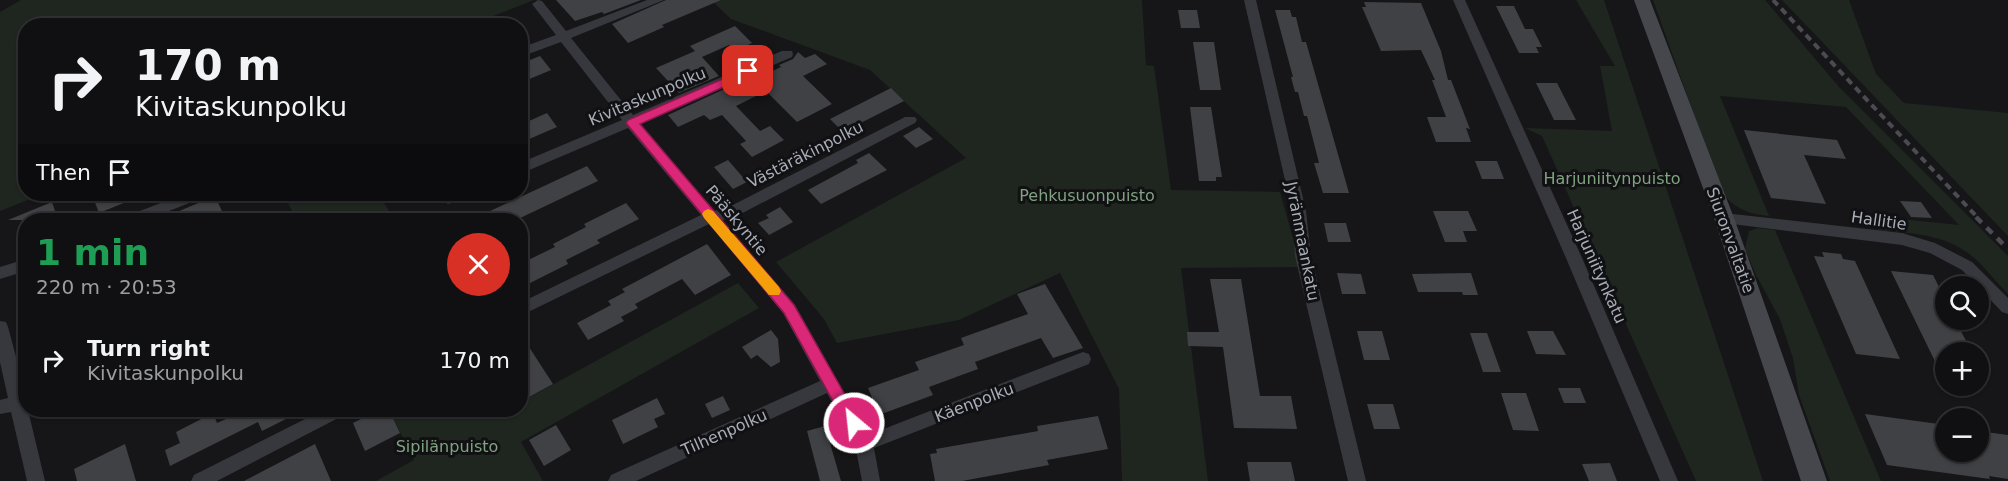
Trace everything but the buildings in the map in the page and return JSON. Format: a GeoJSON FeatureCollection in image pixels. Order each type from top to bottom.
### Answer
{"type":"FeatureCollection","features":[{"type":"Feature","properties":{"kind":"main road","name":"Siuronvaltatie"},"geometry":{"type":"LineString","coordinates":[[1642,0],[1724,219],[1814,481]]}},
{"type":"Feature","properties":{"kind":"street"},"geometry":{"type":"LineString","coordinates":[[528,50],[658,0]]}},
{"type":"Feature","properties":{"kind":"street","name":"Jyränmaankatu"},"geometry":{"type":"LineString","coordinates":[[1250,0],[1299,211],[1303,256],[1357,481]]}},
{"type":"Feature","properties":{"kind":"street","name":"Harjuniitynkatu"},"geometry":{"type":"LineString","coordinates":[[1459,0],[1669,481]]}},
{"type":"Feature","properties":{"kind":"street","name":"Pääskyntie"},"geometry":{"type":"LineString","coordinates":[[538,4],[632,123],[789,309],[864,444],[871,481]]}},
{"type":"Feature","properties":{"kind":"street","name":"Kivitaskunpolku"},"geometry":{"type":"LineString","coordinates":[[528,166],[632,123],[787,54]]}},
{"type":"Feature","properties":{"kind":"street","name":"Västäräkinpolku"},"geometry":{"type":"LineString","coordinates":[[528,306],[710,217],[730,213],[910,120]]}},
{"type":"Feature","properties":{"kind":"street"},"geometry":{"type":"LineString","coordinates":[[150,213],[180,201]]}},
{"type":"Feature","properties":{"kind":"street","name":"Hallitie"},"geometry":{"type":"LineString","coordinates":[[1724,219],[1902,239],[1935,249],[1967,266],[2008,308]]}},
{"type":"Feature","properties":{"kind":"street"},"geometry":{"type":"LineString","coordinates":[[0,273],[18,267]]}},
{"type":"Feature","properties":{"kind":"street"},"geometry":{"type":"LineString","coordinates":[[0,327],[18,389]]}},
{"type":"Feature","properties":{"kind":"street","name":"Käenpolku"},"geometry":{"type":"LineString","coordinates":[[864,444],[1083,359]]}},
{"type":"Feature","properties":{"kind":"street","name":"Tilhenpolku"},"geometry":{"type":"LineString","coordinates":[[617,481],[832,383]]}},
{"type":"Feature","properties":{"kind":"street"},"geometry":{"type":"LineString","coordinates":[[0,407],[18,404]]}},
{"type":"Feature","properties":{"kind":"street"},"geometry":{"type":"LineString","coordinates":[[25,417],[36,481]]}},
{"type":"Feature","properties":{"kind":"street"},"geometry":{"type":"LineString","coordinates":[[200,481],[324,417]]}},
{"type":"Feature","properties":{"kind":"green space"},"geometry":{"type":"Polygon","coordinates":[[[21,0],[534,0],[488,18],[18,18],[18,201],[25,201],[0,211],[0,12],[21,0]]]}},
{"type":"Feature","properties":{"kind":"green space","name":"Pehkusuonpuisto"},"geometry":{"type":"Polygon","coordinates":[[[711,0],[1142,0],[1146,65],[1154,66],[1171,190],[1280,192],[1301,267],[1181,268],[1208,481],[1122,481],[1119,389],[1060,273],[959,320],[837,343],[824,319],[776,262],[966,158],[870,70],[731,19],[711,0]]]}},
{"type":"Feature","properties":{"kind":"green space","name":"Harjuniitynpuisto"},"geometry":{"type":"Polygon","coordinates":[[[1576,0],[1604,0],[1763,481],[1696,481],[1542,136],[1525,128],[1612,131],[1600,66],[1615,66],[1576,0]]]}},
{"type":"Feature","properties":{"kind":"green space"},"geometry":{"type":"Polygon","coordinates":[[[1653,0],[1765,0],[1840,88],[2008,256],[2008,294],[1979,262],[1948,242],[1925,235],[1878,230],[1871,216],[1959,225],[1846,107],[1720,96],[1769,216],[1749,212],[1732,203],[1722,193],[1653,0]]]}},
{"type":"Feature","properties":{"kind":"green space"},"geometry":{"type":"Polygon","coordinates":[[[1782,0],[1849,0],[1876,74],[1904,103],[2008,113],[2008,236],[1782,0]]]}},
{"type":"Feature","properties":{"kind":"green space"},"geometry":{"type":"Polygon","coordinates":[[[287,201],[383,201],[390,213],[293,213],[287,201]]]}},
{"type":"Feature","properties":{"kind":"green space"},"geometry":{"type":"Polygon","coordinates":[[[1758,228],[1775,230],[1881,481],[1830,481],[1799,395],[1793,358],[1780,319],[1745,249],[1749,231],[1758,228]]]}},
{"type":"Feature","properties":{"kind":"green space","name":"Sipilänpuisto"},"geometry":{"type":"Polygon","coordinates":[[[738,283],[759,308],[521,442],[543,481],[376,481],[414,460],[392,417],[528,417],[528,398],[738,283]]]}},
{"type":"Feature","properties":{"kind":"railway"},"geometry":{"type":"LineString","coordinates":[[1773,0],[1978,218]]}},
{"type":"Feature","properties":{"kind":"railway"},"geometry":{"type":"LineString","coordinates":[[1976,217],[2008,249]]}},
{"type":"Feature","properties":{"kind":"slow traffic"},"geometry":{"type":"LineString","coordinates":[[708,214],[774,291]]}},
{"type":"Feature","properties":{"kind":"route"},"geometry":{"type":"LineString","coordinates":[[748,71],[632,123],[789,309],[854,423]]}}]}
